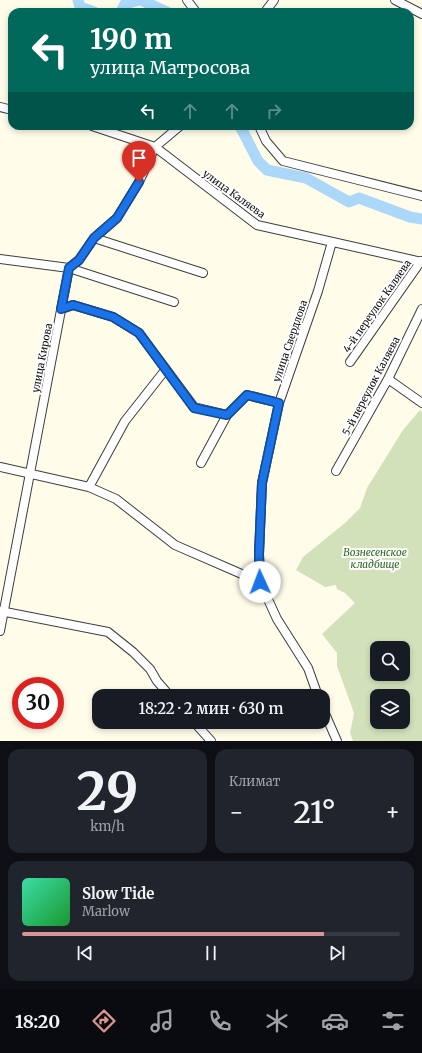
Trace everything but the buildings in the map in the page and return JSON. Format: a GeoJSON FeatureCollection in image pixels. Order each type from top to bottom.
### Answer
{"type":"FeatureCollection","features":[{"type":"Feature","properties":{"kind":"street"},"geometry":{"type":"LineString","coordinates":[[395,0],[410,8]]}},
{"type":"Feature","properties":{"kind":"street","name":"улица Каляева"},"geometry":{"type":"LineString","coordinates":[[104,130],[155,147],[257,225],[421,261]]}},
{"type":"Feature","properties":{"kind":"street"},"geometry":{"type":"LineString","coordinates":[[69,268],[79,260],[94,238],[117,218],[139,182],[155,147],[175,130]]}},
{"type":"Feature","properties":{"kind":"street"},"geometry":{"type":"LineString","coordinates":[[261,130],[266,141],[284,161],[422,196]]}},
{"type":"Feature","properties":{"kind":"street"},"geometry":{"type":"LineString","coordinates":[[94,238],[203,273]]}},
{"type":"Feature","properties":{"kind":"street","name":"улица Свердлова"},"geometry":{"type":"LineString","coordinates":[[316,689],[308,668],[277,619],[260,582],[259,554],[262,483],[279,403],[318,291],[332,242]]}},
{"type":"Feature","properties":{"kind":"street"},"geometry":{"type":"LineString","coordinates":[[0,259],[69,268],[174,302]]}},
{"type":"Feature","properties":{"kind":"street","name":"4-й переулок Каляева"},"geometry":{"type":"LineString","coordinates":[[350,362],[421,261]]}},
{"type":"Feature","properties":{"kind":"street","name":"улица Кирова"},"geometry":{"type":"LineString","coordinates":[[0,631],[2,611],[69,268]]}},
{"type":"Feature","properties":{"kind":"street"},"geometry":{"type":"LineString","coordinates":[[61,309],[73,305],[113,317],[139,333],[194,408],[227,415]]}},
{"type":"Feature","properties":{"kind":"street","name":"5-й переулок Каляева"},"geometry":{"type":"LineString","coordinates":[[336,471],[388,379],[422,309]]}},
{"type":"Feature","properties":{"kind":"street"},"geometry":{"type":"LineString","coordinates":[[89,487],[125,421],[166,369]]}},
{"type":"Feature","properties":{"kind":"street"},"geometry":{"type":"LineString","coordinates":[[388,379],[422,403]]}},
{"type":"Feature","properties":{"kind":"street"},"geometry":{"type":"LineString","coordinates":[[201,463],[227,415],[247,395],[279,403]]}},
{"type":"Feature","properties":{"kind":"street"},"geometry":{"type":"LineString","coordinates":[[0,467],[89,487],[116,499],[175,545],[260,582]]}},
{"type":"Feature","properties":{"kind":"street"},"geometry":{"type":"LineString","coordinates":[[2,611],[108,632],[150,669],[156,681],[163,689]]}},
{"type":"Feature","properties":{"kind":"street"},"geometry":{"type":"LineString","coordinates":[[330,725],[337,741]]}},
{"type":"Feature","properties":{"kind":"street"},"geometry":{"type":"LineString","coordinates":[[200,729],[211,741]]}},
{"type":"Feature","properties":{"kind":"green space","name":"Вознесенское кладбище"},"geometry":{"type":"Polygon","coordinates":[[[420,410],[422,412],[422,741],[353,741],[350,733],[354,713],[337,666],[337,653],[322,634],[355,603],[345,593],[337,589],[336,585],[325,587],[296,570],[303,557],[345,523],[360,508],[367,488],[403,430],[420,410]]]}},
{"type":"Feature","properties":{"kind":"waterway"},"geometry":{"type":"LineString","coordinates":[[78,0],[80,7],[83,8]]}},
{"type":"Feature","properties":{"kind":"waterway"},"geometry":{"type":"LineString","coordinates":[[123,8],[125,4],[139,0]]}},
{"type":"Feature","properties":{"kind":"waterway"},"geometry":{"type":"LineString","coordinates":[[141,0],[158,8]]}},
{"type":"Feature","properties":{"kind":"waterway"},"geometry":{"type":"LineString","coordinates":[[242,130],[258,161],[267,170],[306,178],[349,202],[359,198],[410,217],[422,219]]}},
{"type":"Feature","properties":{"kind":"route"},"geometry":{"type":"LineString","coordinates":[[139,182],[117,218],[94,238],[79,260],[69,268],[61,309],[73,305],[113,317],[139,333],[194,408],[227,415],[247,395],[279,403],[262,483],[259,554],[260,582]]}}]}
